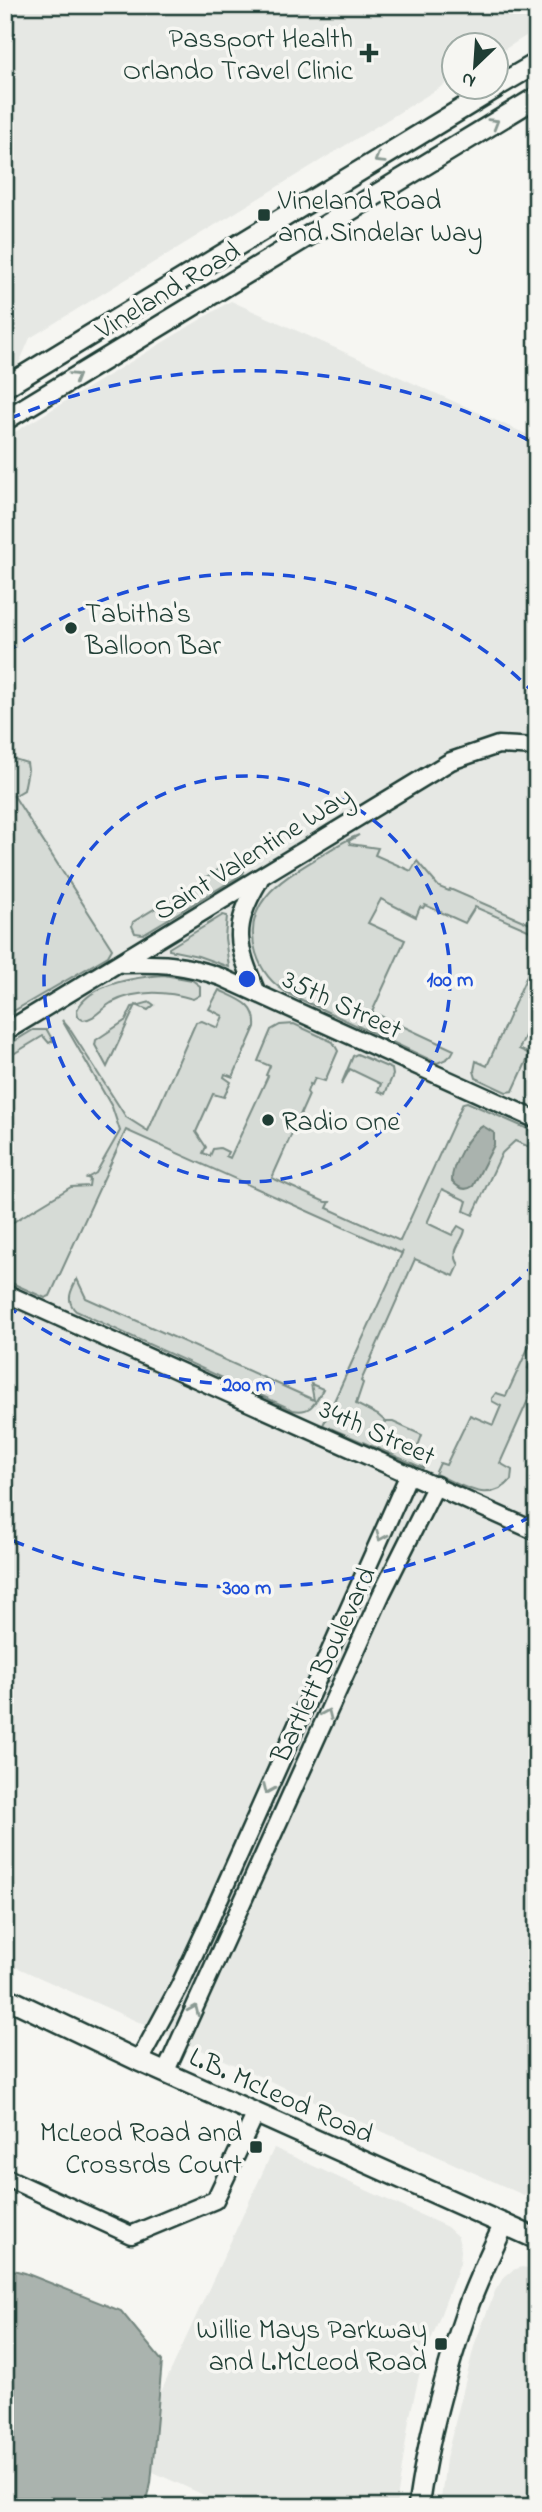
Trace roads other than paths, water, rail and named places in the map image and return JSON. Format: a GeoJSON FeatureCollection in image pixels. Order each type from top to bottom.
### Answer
{"type":"FeatureCollection","features":[{"type":"Feature","properties":{"kind":"street","name":"Vineland Road"},"geometry":{"type":"LineString","coordinates":[[510,78],[537,62]]}},
{"type":"Feature","properties":{"kind":"street","name":"Vineland Road"},"geometry":{"type":"LineString","coordinates":[[9,410],[537,97]]}},
{"type":"Feature","properties":{"kind":"street","name":"Vineland Road"},"geometry":{"type":"LineString","coordinates":[[5,387],[471,102]]}},
{"type":"Feature","properties":{"kind":"street"},"geometry":{"type":"LineString","coordinates":[[437,123],[451,149]]}},
{"type":"Feature","properties":{"kind":"street","name":"Saint Valentine Way"},"geometry":{"type":"LineString","coordinates":[[5,1032],[121,964],[451,761],[498,745],[537,747]]}},
{"type":"Feature","properties":{"kind":"street"},"geometry":{"type":"LineString","coordinates":[[257,993],[243,959],[240,922],[246,903],[261,878]]}},
{"type":"Feature","properties":{"kind":"street","name":"35th Street"},"geometry":{"type":"LineString","coordinates":[[121,964],[170,963],[196,968],[537,1120]]}},
{"type":"Feature","properties":{"kind":"street","name":"34th Street"},"geometry":{"type":"LineString","coordinates":[[5,1293],[537,1532]]}},
{"type":"Feature","properties":{"kind":"street","name":"Bartlett Boulevard"},"geometry":{"type":"LineString","coordinates":[[139,2061],[194,1955],[409,1474]]}},
{"type":"Feature","properties":{"kind":"street","name":"Bartlett Boulevard"},"geometry":{"type":"LineString","coordinates":[[165,2073],[382,1593],[436,1485]]}},
{"type":"Feature","properties":{"kind":"street","name":"Bartlett Boulevard"},"geometry":{"type":"LineString","coordinates":[[259,1867],[270,1817],[301,1747],[298,1738],[292,1734]]}},
{"type":"Feature","properties":{"kind":"street","name":"L.B. McLeod Road"},"geometry":{"type":"LineString","coordinates":[[5,1997],[165,2073],[537,2239]]}},
{"type":"Feature","properties":{"kind":"street"},"geometry":{"type":"LineString","coordinates":[[5,2177],[131,2235],[215,2200],[256,2113]]}},
{"type":"Feature","properties":{"kind":"street"},"geometry":{"type":"LineString","coordinates":[[418,2507],[425,2455],[450,2363],[470,2301],[504,2224]]}},
{"type":"Feature","properties":{"kind":"place","name":"Passport Health Orlando Travel Clinic"},"geometry":{"type":"Point","coordinates":[369,53]}},
{"type":"Feature","properties":{"kind":"place","name":"Vineland Road and Sindelar Way"},"geometry":{"type":"Point","coordinates":[264,215]}},
{"type":"Feature","properties":{"kind":"place","name":"Tabitha's Balloon Bar"},"geometry":{"type":"Point","coordinates":[71,628]}},
{"type":"Feature","properties":{"kind":"place","name":"Radio One"},"geometry":{"type":"Point","coordinates":[268,1120]}},
{"type":"Feature","properties":{"kind":"place","name":"McLeod Road and Crossrds Court"},"geometry":{"type":"Point","coordinates":[256,2147]}},
{"type":"Feature","properties":{"kind":"place","name":"Willie Mays Parkway and L.McLeod Road"},"geometry":{"type":"Point","coordinates":[441,2344]}}]}
